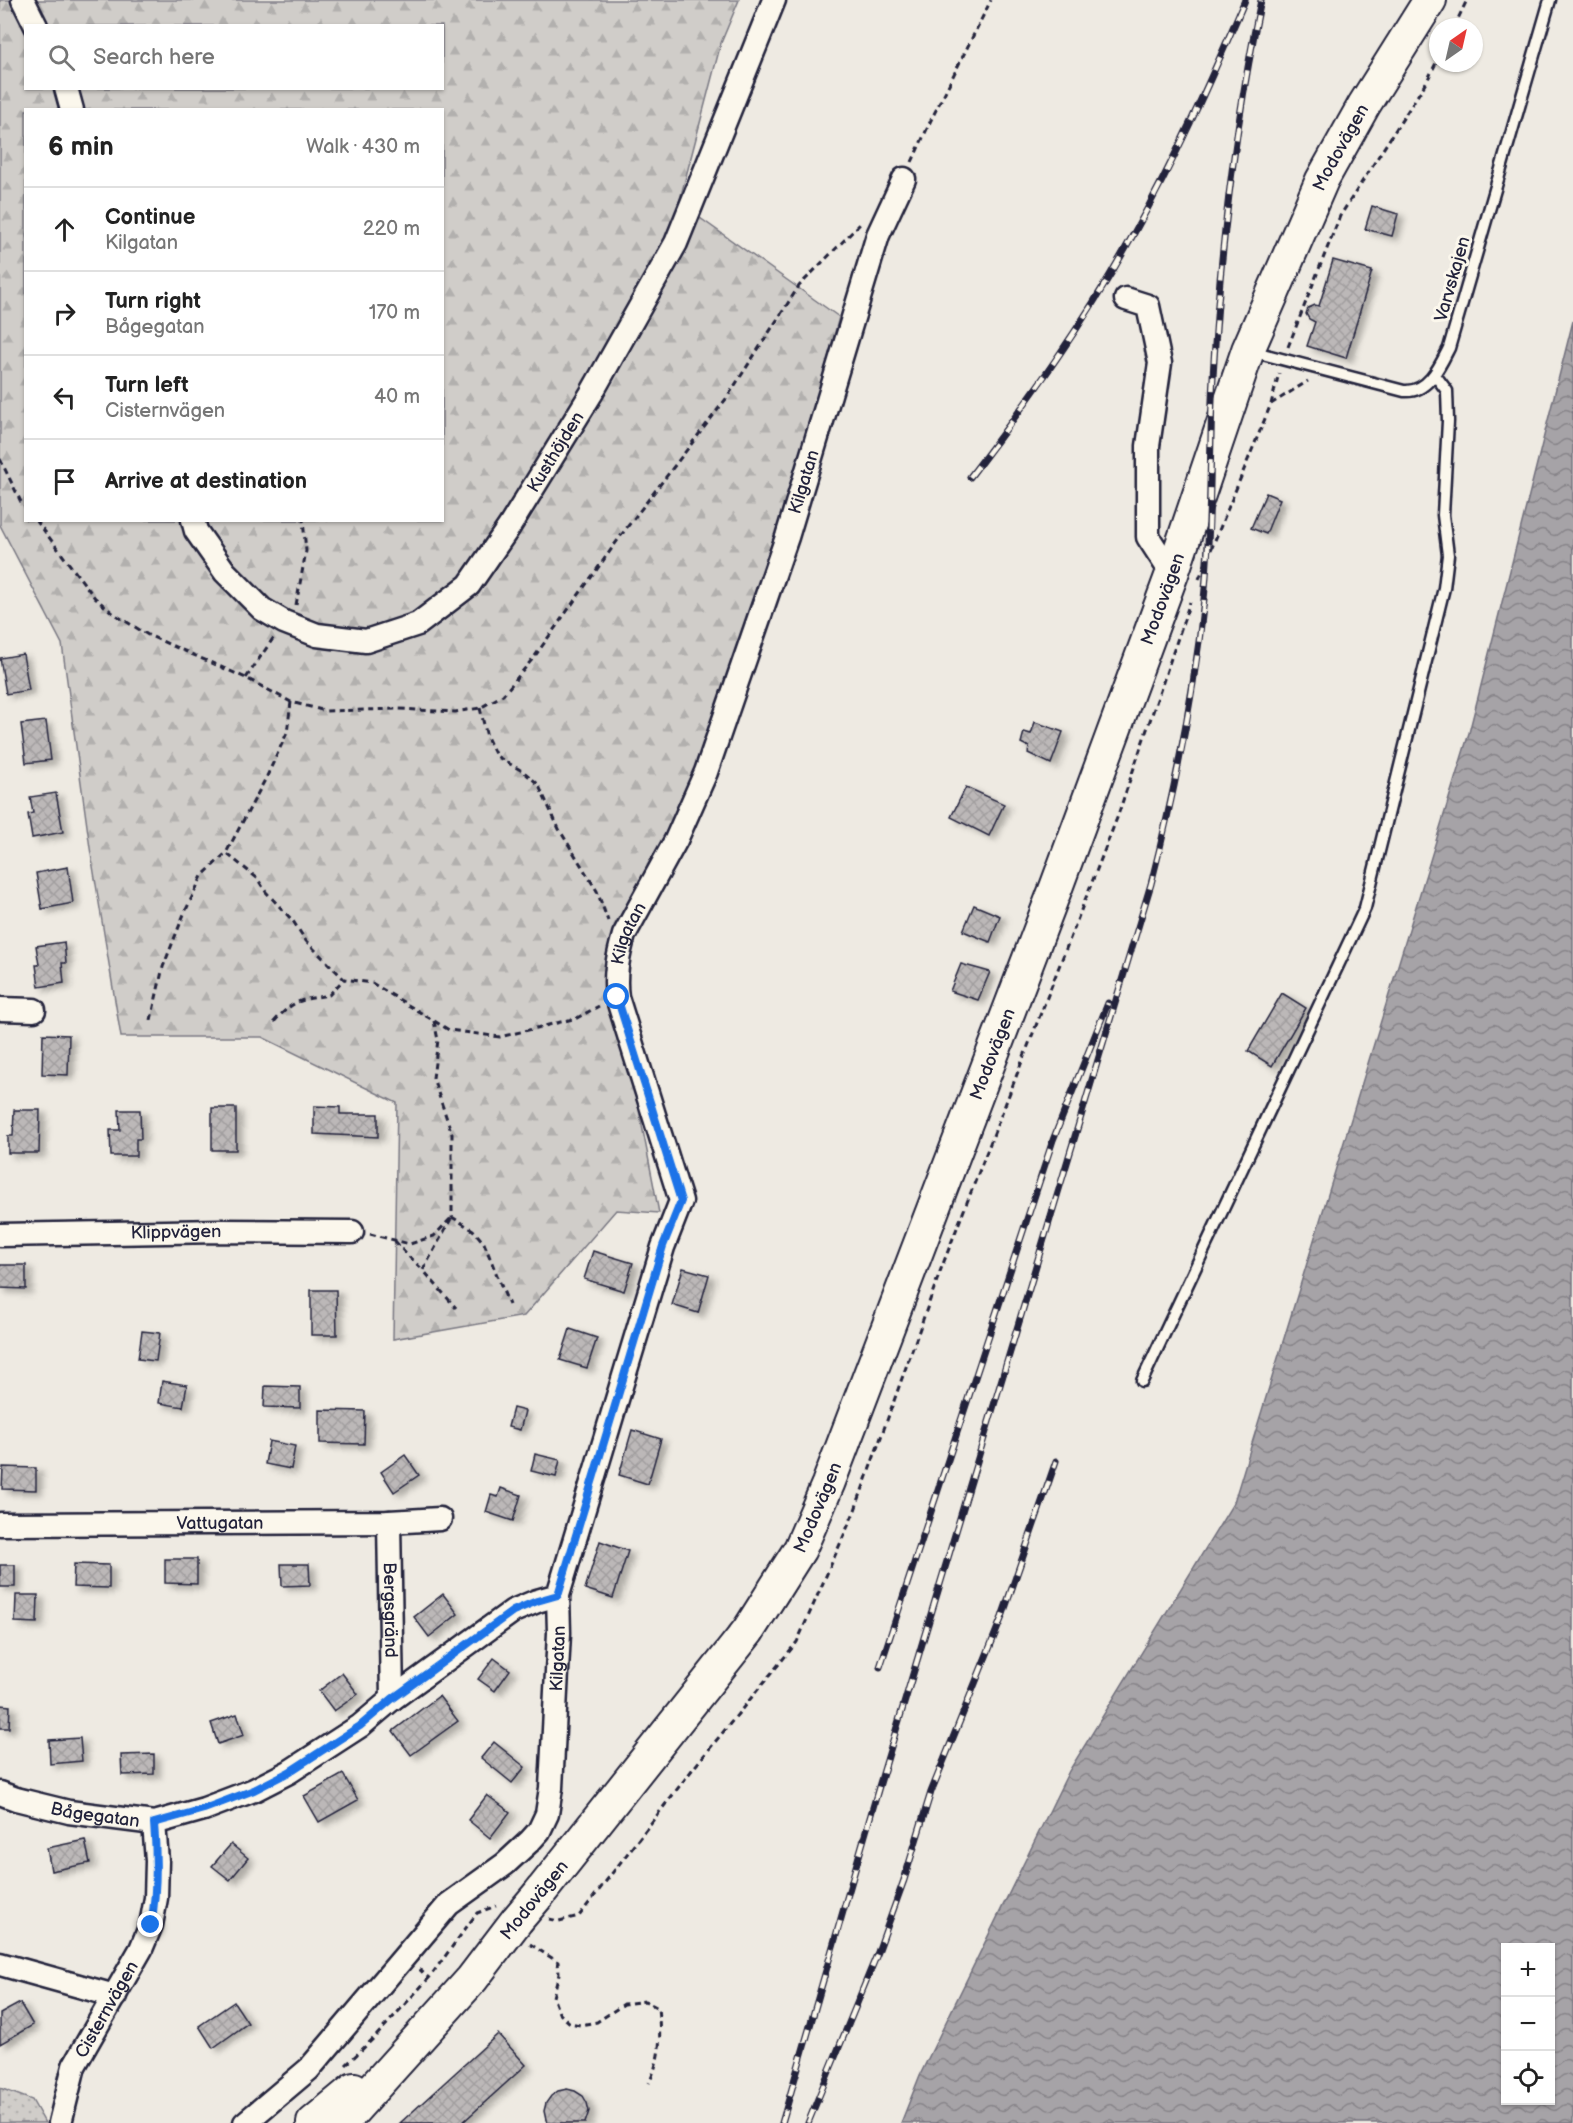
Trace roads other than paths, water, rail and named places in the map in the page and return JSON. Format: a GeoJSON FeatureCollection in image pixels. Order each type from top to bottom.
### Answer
{"type":"FeatureCollection","features":[{"type":"Feature","properties":{"kind":"main road","name":"Modovägen"},"geometry":{"type":"LineString","coordinates":[[342,2123],[472,1979],[748,1631],[800,1549],[841,1450],[1057,885],[1172,574],[1248,350],[1322,180],[1364,105],[1430,0]]}},
{"type":"Feature","properties":{"kind":"main road","name":"Modovägen"},"geometry":{"type":"LineString","coordinates":[[313,2123],[426,2032]]}},
{"type":"Feature","properties":{"kind":"street"},"geometry":{"type":"LineString","coordinates":[[23,0],[35,24]]}},
{"type":"Feature","properties":{"kind":"street","name":"Kusthöjden"},"geometry":{"type":"LineString","coordinates":[[194,522],[196,531],[225,572],[262,609],[284,622],[317,635],[366,641],[418,624],[469,585],[509,527],[591,394],[676,243],[774,0]]}},
{"type":"Feature","properties":{"kind":"street"},"geometry":{"type":"LineString","coordinates":[[67,90],[71,108]]}},
{"type":"Feature","properties":{"kind":"street","name":"Kilgatan"},"geometry":{"type":"LineString","coordinates":[[245,2123],[309,2068],[449,1904],[505,1864],[530,1841],[547,1815],[551,1788],[560,1633],[558,1595],[663,1246],[681,1201],[617,997],[614,980],[620,951],[624,935],[676,840],[706,772],[787,537],[878,235],[904,179]]}},
{"type":"Feature","properties":{"kind":"street"},"geometry":{"type":"LineString","coordinates":[[1126,299],[1148,306],[1160,363],[1148,446],[1148,537],[1172,574]]}},
{"type":"Feature","properties":{"kind":"street"},"geometry":{"type":"LineString","coordinates":[[0,1009],[34,1010]]}},
{"type":"Feature","properties":{"kind":"street","name":"Klippvägen"},"geometry":{"type":"LineString","coordinates":[[0,1235],[221,1231],[352,1232]]}},
{"type":"Feature","properties":{"kind":"street","name":"Vattugatan"},"geometry":{"type":"LineString","coordinates":[[0,1524],[389,1522],[440,1519]]}},
{"type":"Feature","properties":{"kind":"street","name":"Bergsgränd"},"geometry":{"type":"LineString","coordinates":[[389,1522],[392,1699]]}},
{"type":"Feature","properties":{"kind":"street","name":"Bågegatan"},"geometry":{"type":"LineString","coordinates":[[0,1793],[69,1812],[154,1823],[204,1809],[254,1790],[289,1772],[360,1726],[392,1699],[513,1611],[558,1595]]}},
{"type":"Feature","properties":{"kind":"street","name":"Cisternvägen"},"geometry":{"type":"LineString","coordinates":[[60,2123],[74,2066],[141,1950],[151,1925],[156,1898],[157,1861],[154,1823]]}},
{"type":"Feature","properties":{"kind":"street"},"geometry":{"type":"LineString","coordinates":[[0,1964],[115,1996]]}},
{"type":"Feature","properties":{"kind":"lane","name":"Varvskajen"},"geometry":{"type":"LineString","coordinates":[[1248,350],[1408,392],[1415,391],[1435,375],[1449,348],[1550,0]]}},
{"type":"Feature","properties":{"kind":"lane"},"geometry":{"type":"LineString","coordinates":[[1142,1381],[1365,908],[1444,588],[1448,555],[1443,515],[1448,421],[1447,391],[1435,375]]}},
{"type":"Feature","properties":{"kind":"water"},"geometry":{"type":"Polygon","coordinates":[[[1573,321],[1573,2123],[901,2123],[920,2075],[1069,1771],[1234,1502],[1469,733],[1573,321]]]}},
{"type":"Feature","properties":{"kind":"railway"},"geometry":{"type":"LineString","coordinates":[[970,477],[1056,359],[1115,267],[1178,149],[1245,0]]}},
{"type":"Feature","properties":{"kind":"railway"},"geometry":{"type":"LineString","coordinates":[[782,2123],[878,1790],[1151,884],[1168,813],[1183,743],[1200,635],[1208,544],[1213,377],[1220,282],[1236,141],[1261,0]]}},
{"type":"Feature","properties":{"kind":"railway"},"geometry":{"type":"LineString","coordinates":[[880,1667],[1053,1140],[1108,1003]]}},
{"type":"Feature","properties":{"kind":"railway"},"geometry":{"type":"LineString","coordinates":[[808,2123],[878,1952],[904,1880],[931,1792],[1002,1617],[1056,1461]]}}]}
